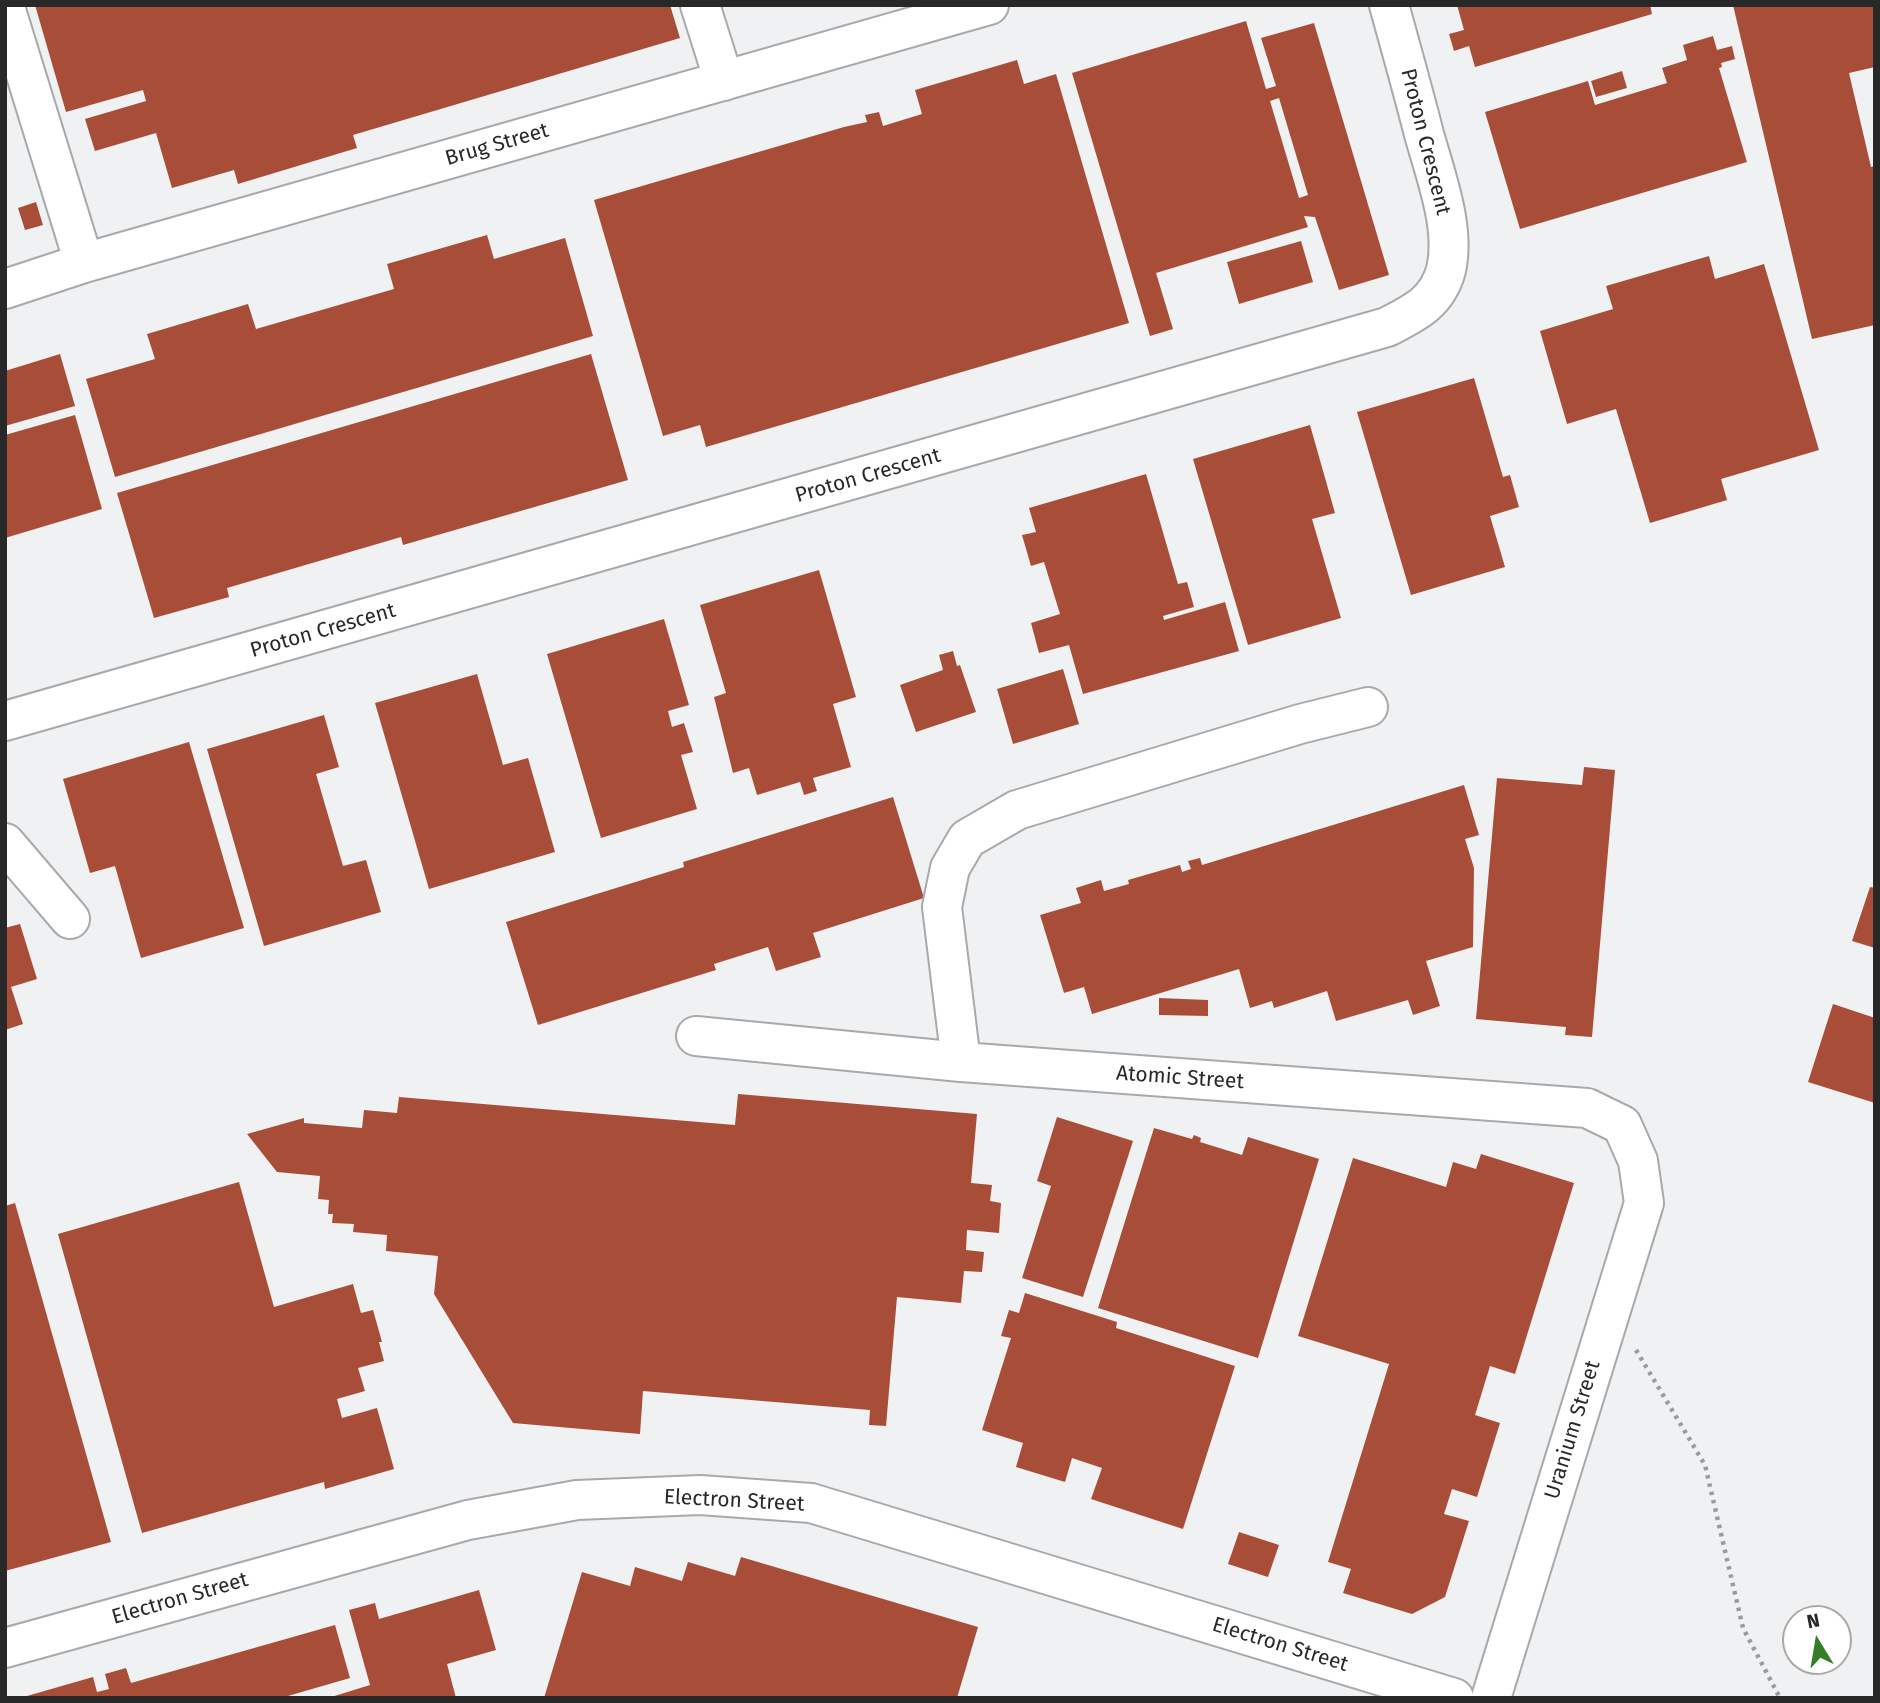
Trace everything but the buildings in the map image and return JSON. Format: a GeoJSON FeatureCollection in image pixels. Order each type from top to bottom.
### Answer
{"type":"FeatureCollection","features":[{"type":"Feature","properties":{"kind":"street"},"geometry":{"type":"LineString","coordinates":[[700,5],[724,81]]}},
{"type":"Feature","properties":{"kind":"street","name":"Brug Street"},"geometry":{"type":"LineString","coordinates":[[5,289],[84,263],[989,5]]}},
{"type":"Feature","properties":{"kind":"street","name":"Proton Crescent"},"geometry":{"type":"LineString","coordinates":[[5,721],[1387,327],[1423,308],[1445,272],[1448,254],[1445,210],[1390,5]]}},
{"type":"Feature","properties":{"kind":"street"},"geometry":{"type":"LineString","coordinates":[[5,7],[84,263]]}},
{"type":"Feature","properties":{"kind":"street"},"geometry":{"type":"LineString","coordinates":[[961,1062],[942,907],[950,868],[967,839],[1017,810],[1300,724],[1368,707]]}},
{"type":"Feature","properties":{"kind":"street"},"geometry":{"type":"LineString","coordinates":[[5,843],[70,919]]}},
{"type":"Feature","properties":{"kind":"street","name":"Atomic Street"},"geometry":{"type":"LineString","coordinates":[[696,1036],[961,1062],[1587,1108],[1622,1125],[1638,1161]]}},
{"type":"Feature","properties":{"kind":"street","name":"Uranium Street"},"geometry":{"type":"LineString","coordinates":[[1491,1698],[1644,1203],[1638,1161]]}},
{"type":"Feature","properties":{"kind":"street","name":"Electron Street"},"geometry":{"type":"LineString","coordinates":[[5,1648],[468,1520],[578,1500],[700,1495],[811,1503],[1454,1698]]}},
{"type":"Feature","properties":{"kind":"path"},"geometry":{"type":"LineString","coordinates":[[1612,1308],[1704,1465],[1742,1628],[1780,1698]]}}]}
